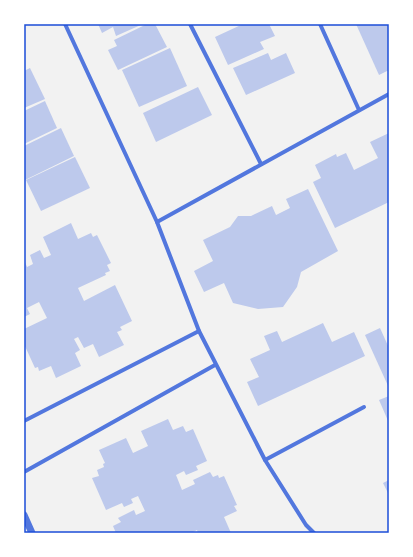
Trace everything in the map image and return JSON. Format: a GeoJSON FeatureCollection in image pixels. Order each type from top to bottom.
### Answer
{"type":"FeatureCollection","features":[{"type":"Feature","properties":{"kind":"street"},"geometry":{"type":"LineString","coordinates":[[64,24],[157,222],[199,331],[265,460],[306,525],[314,533]]}},
{"type":"Feature","properties":{"kind":"street"},"geometry":{"type":"LineString","coordinates":[[190,24],[261,164]]}},
{"type":"Feature","properties":{"kind":"street"},"geometry":{"type":"LineString","coordinates":[[320,24],[359,110]]}},
{"type":"Feature","properties":{"kind":"street"},"geometry":{"type":"LineString","coordinates":[[157,222],[389,94]]}},
{"type":"Feature","properties":{"kind":"street"},"geometry":{"type":"LineString","coordinates":[[24,421],[199,331]]}},
{"type":"Feature","properties":{"kind":"street"},"geometry":{"type":"LineString","coordinates":[[24,472],[216,364]]}},
{"type":"Feature","properties":{"kind":"street"},"geometry":{"type":"LineString","coordinates":[[265,460],[364,407]]}},
{"type":"Feature","properties":{"kind":"street"},"geometry":{"type":"LineString","coordinates":[[24,515],[32,533]]}},
{"type":"Feature","properties":{"kind":"building"},"geometry":{"type":"Polygon","coordinates":[[[98,24],[143,24],[116,36],[113,27],[102,33],[98,24]]]}},
{"type":"Feature","properties":{"kind":"building"},"geometry":{"type":"Polygon","coordinates":[[[147,24],[155,24],[167,47],[118,70],[108,50],[117,46],[114,40],[147,24]]]}},
{"type":"Feature","properties":{"kind":"building"},"geometry":{"type":"Polygon","coordinates":[[[243,24],[269,24],[275,36],[260,42],[264,49],[228,65],[215,37],[243,24]]]}},
{"type":"Feature","properties":{"kind":"building"},"geometry":{"type":"Polygon","coordinates":[[[356,24],[389,24],[389,70],[379,75],[356,24]]]}},
{"type":"Feature","properties":{"kind":"building"},"geometry":{"type":"Polygon","coordinates":[[[170,48],[187,86],[139,107],[122,70],[170,48]]]}},
{"type":"Feature","properties":{"kind":"building"},"geometry":{"type":"Polygon","coordinates":[[[268,53],[271,60],[286,53],[295,73],[246,95],[233,68],[268,53]]]}},
{"type":"Feature","properties":{"kind":"building"},"geometry":{"type":"Polygon","coordinates":[[[30,68],[45,99],[24,108],[24,71],[30,68]]]}},
{"type":"Feature","properties":{"kind":"building"},"geometry":{"type":"Polygon","coordinates":[[[198,87],[212,115],[156,142],[143,113],[198,87]]]}},
{"type":"Feature","properties":{"kind":"building"},"geometry":{"type":"Polygon","coordinates":[[[45,101],[57,128],[24,144],[24,111],[45,101]]]}},
{"type":"Feature","properties":{"kind":"building"},"geometry":{"type":"Polygon","coordinates":[[[61,128],[74,156],[25,180],[24,146],[61,128]]]}},
{"type":"Feature","properties":{"kind":"building"},"geometry":{"type":"Polygon","coordinates":[[[389,133],[389,202],[335,228],[313,182],[321,178],[315,165],[336,154],[337,157],[346,153],[354,170],[378,158],[370,142],[389,133]]]}},
{"type":"Feature","properties":{"kind":"building"},"geometry":{"type":"Polygon","coordinates":[[[75,157],[90,188],[41,211],[26,180],[75,157]]]}},
{"type":"Feature","properties":{"kind":"building"},"geometry":{"type":"Polygon","coordinates":[[[308,189],[338,251],[301,272],[297,287],[283,307],[258,309],[233,303],[224,283],[204,292],[194,271],[213,261],[203,240],[230,227],[238,216],[251,216],[272,206],[276,215],[290,208],[286,199],[308,189]]]}},
{"type":"Feature","properties":{"kind":"building"},"geometry":{"type":"Polygon","coordinates":[[[71,223],[78,239],[91,233],[93,237],[97,235],[111,263],[107,265],[110,271],[105,273],[106,275],[78,288],[84,301],[115,285],[132,321],[120,327],[122,330],[117,332],[124,345],[99,357],[93,344],[84,348],[78,337],[74,339],[80,350],[75,353],[81,366],[56,378],[51,366],[39,371],[38,367],[35,368],[24,344],[24,329],[47,318],[39,302],[27,308],[30,314],[24,317],[24,260],[27,267],[33,264],[30,255],[40,250],[44,258],[51,255],[43,237],[71,223]]]}},
{"type":"Feature","properties":{"kind":"building"},"geometry":{"type":"Polygon","coordinates":[[[323,323],[332,342],[354,332],[365,356],[258,406],[247,382],[259,377],[250,359],[270,350],[264,336],[277,331],[282,342],[323,323]]]}},
{"type":"Feature","properties":{"kind":"building"},"geometry":{"type":"Polygon","coordinates":[[[380,328],[389,348],[389,388],[365,335],[380,328]]]}},
{"type":"Feature","properties":{"kind":"building"},"geometry":{"type":"Polygon","coordinates":[[[389,396],[389,423],[379,400],[389,396]]]}},
{"type":"Feature","properties":{"kind":"building"},"geometry":{"type":"Polygon","coordinates":[[[168,419],[173,430],[183,426],[186,432],[193,429],[207,461],[196,466],[198,470],[186,475],[184,471],[176,475],[182,490],[195,484],[193,480],[210,472],[213,477],[218,475],[219,478],[224,476],[237,505],[234,506],[237,511],[224,517],[231,533],[198,533],[197,530],[191,533],[116,533],[113,526],[121,522],[118,518],[134,510],[136,515],[145,511],[138,496],[131,499],[133,503],[124,507],[122,503],[106,510],[92,478],[99,476],[97,470],[104,467],[103,464],[105,463],[99,450],[126,438],[133,453],[148,446],[141,431],[168,419]]]}},
{"type":"Feature","properties":{"kind":"building"},"geometry":{"type":"Polygon","coordinates":[[[389,480],[389,495],[383,483],[389,480]]]}}]}
